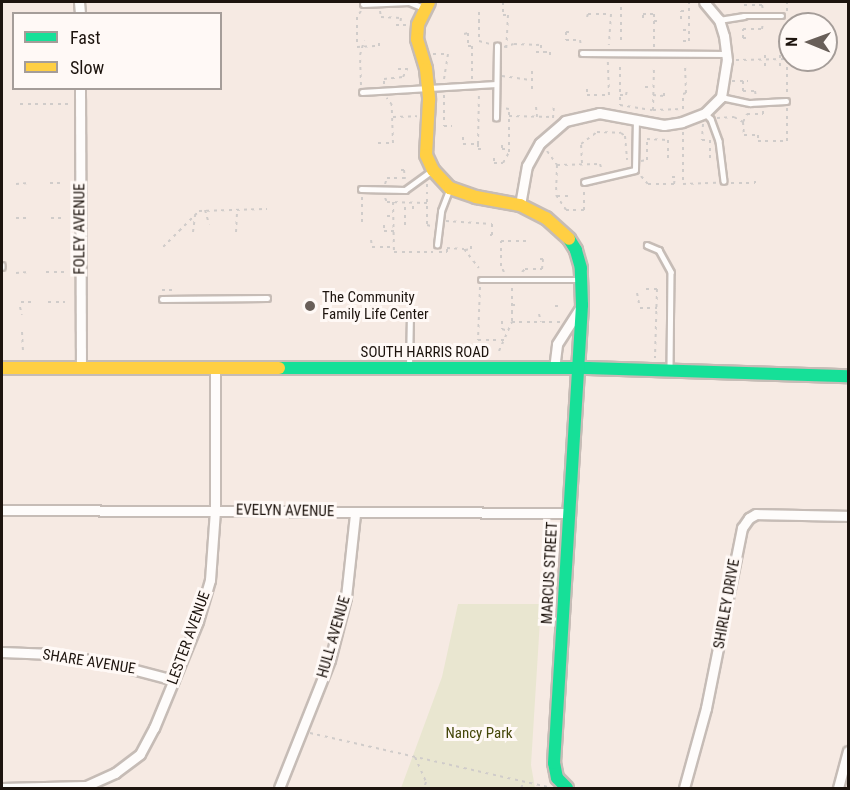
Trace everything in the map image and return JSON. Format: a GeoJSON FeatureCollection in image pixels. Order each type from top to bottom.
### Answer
{"type":"FeatureCollection","features":[{"type":"Feature","properties":{"kind":"street"},"geometry":{"type":"LineString","coordinates":[[520,205],[527,166],[540,143],[564,121],[599,113],[664,125],[704,117],[722,97],[729,57],[719,20],[704,2]]}},
{"type":"Feature","properties":{"kind":"street"},"geometry":{"type":"LineString","coordinates":[[427,5],[418,25],[417,39],[426,69],[429,100],[426,155],[430,176],[450,188]]}},
{"type":"Feature","properties":{"kind":"street","name":"FOLEY AVENUE"},"geometry":{"type":"LineString","coordinates":[[80,90],[81,369]]}},
{"type":"Feature","properties":{"kind":"street","name":"MARCUS STREET"},"geometry":{"type":"LineString","coordinates":[[450,188],[476,198],[520,205],[546,218],[567,236],[579,258],[582,305],[554,763],[557,778],[567,789]]}},
{"type":"Feature","properties":{"kind":"street"},"geometry":{"type":"LineString","coordinates":[[554,369],[556,344],[582,305]]}},
{"type":"Feature","properties":{"kind":"street","name":"SOUTH HARRIS ROAD"},"geometry":{"type":"LineString","coordinates":[[2,368],[578,369],[849,376]]}},
{"type":"Feature","properties":{"kind":"street","name":"LESTER AVENUE"},"geometry":{"type":"LineString","coordinates":[[2,788],[86,786],[115,773],[140,754],[198,621],[210,580],[215,510],[215,368]]}},
{"type":"Feature","properties":{"kind":"street","name":"EVELYN AVENUE"},"geometry":{"type":"LineString","coordinates":[[2,510],[569,513]]}},
{"type":"Feature","properties":{"kind":"street","name":"HULL AVENUE"},"geometry":{"type":"LineString","coordinates":[[279,789],[333,649],[346,597],[355,513]]}},
{"type":"Feature","properties":{"kind":"street","name":"SHIRLEY DRIVE"},"geometry":{"type":"LineString","coordinates":[[684,789],[709,697],[742,528],[749,518],[756,514],[849,516]]}},
{"type":"Feature","properties":{"kind":"street","name":"SHARE AVENUE"},"geometry":{"type":"LineString","coordinates":[[2,652],[52,654],[109,663],[174,680]]}},
{"type":"Feature","properties":{"kind":"street"},"geometry":{"type":"LineString","coordinates":[[838,789],[849,751]]}},
{"type":"Feature","properties":{"kind":"lane"},"geometry":{"type":"LineString","coordinates":[[363,4],[409,2],[427,5]]}},
{"type":"Feature","properties":{"kind":"lane"},"geometry":{"type":"LineString","coordinates":[[719,20],[744,16],[778,16]]}},
{"type":"Feature","properties":{"kind":"lane"},"geometry":{"type":"LineString","coordinates":[[496,46],[496,117]]}},
{"type":"Feature","properties":{"kind":"lane"},"geometry":{"type":"LineString","coordinates":[[582,53],[729,57]]}},
{"type":"Feature","properties":{"kind":"lane"},"geometry":{"type":"LineString","coordinates":[[362,92],[427,86],[496,84]]}},
{"type":"Feature","properties":{"kind":"lane"},"geometry":{"type":"LineString","coordinates":[[722,97],[750,103],[786,101]]}},
{"type":"Feature","properties":{"kind":"lane"},"geometry":{"type":"LineString","coordinates":[[704,117],[711,119],[720,141],[724,181]]}},
{"type":"Feature","properties":{"kind":"lane"},"geometry":{"type":"LineString","coordinates":[[584,182],[635,170],[636,120]]}},
{"type":"Feature","properties":{"kind":"lane"},"geometry":{"type":"LineString","coordinates":[[362,189],[405,190],[430,176]]}},
{"type":"Feature","properties":{"kind":"lane"},"geometry":{"type":"LineString","coordinates":[[437,245],[441,211],[450,188]]}},
{"type":"Feature","properties":{"kind":"lane"},"geometry":{"type":"LineString","coordinates":[[647,245],[659,250],[671,272],[670,371]]}},
{"type":"Feature","properties":{"kind":"lane"},"geometry":{"type":"LineString","coordinates":[[481,280],[582,280]]}},
{"type":"Feature","properties":{"kind":"lane"},"geometry":{"type":"LineString","coordinates":[[162,298],[267,298]]}},
{"type":"Feature","properties":{"kind":"lane"},"geometry":{"type":"LineString","coordinates":[[409,368],[410,312]]}},
{"type":"Feature","properties":{"kind":"path"},"geometry":{"type":"LineString","coordinates":[[503,2],[503,15],[508,15],[506,48],[524,44],[541,45],[541,52]]}},
{"type":"Feature","properties":{"kind":"path"},"geometry":{"type":"LineString","coordinates":[[621,2],[621,40]]}},
{"type":"Feature","properties":{"kind":"path"},"geometry":{"type":"LineString","coordinates":[[683,41],[689,41],[689,2]]}},
{"type":"Feature","properties":{"kind":"path"},"geometry":{"type":"LineString","coordinates":[[743,11],[744,3],[762,5]]}},
{"type":"Feature","properties":{"kind":"path"},"geometry":{"type":"LineString","coordinates":[[681,19],[681,11],[689,11]]}},
{"type":"Feature","properties":{"kind":"path"},"geometry":{"type":"LineString","coordinates":[[479,12],[479,41]]}},
{"type":"Feature","properties":{"kind":"path"},"geometry":{"type":"LineString","coordinates":[[588,17],[588,14],[604,16],[611,14],[609,41]]}},
{"type":"Feature","properties":{"kind":"path"},"geometry":{"type":"LineString","coordinates":[[643,18],[644,14],[654,14],[654,40]]}},
{"type":"Feature","properties":{"kind":"path"},"geometry":{"type":"LineString","coordinates":[[360,15],[357,17],[357,47],[379,46],[379,41]]}},
{"type":"Feature","properties":{"kind":"path"},"geometry":{"type":"LineString","coordinates":[[381,17],[401,18],[398,25],[412,25]]}},
{"type":"Feature","properties":{"kind":"path"},"geometry":{"type":"LineString","coordinates":[[654,21],[661,21]]}},
{"type":"Feature","properties":{"kind":"path"},"geometry":{"type":"LineString","coordinates":[[736,35],[744,36],[743,29],[762,29]]}},
{"type":"Feature","properties":{"kind":"path"},"geometry":{"type":"LineString","coordinates":[[479,30],[484,31]]}},
{"type":"Feature","properties":{"kind":"path"},"geometry":{"type":"LineString","coordinates":[[683,30],[689,30]]}},
{"type":"Feature","properties":{"kind":"path"},"geometry":{"type":"LineString","coordinates":[[569,32],[566,32],[566,40],[580,40]]}},
{"type":"Feature","properties":{"kind":"path"},"geometry":{"type":"LineString","coordinates":[[464,34],[468,33],[468,46],[472,46],[472,72]]}},
{"type":"Feature","properties":{"kind":"path"},"geometry":{"type":"LineString","coordinates":[[360,77],[360,55],[364,41]]}},
{"type":"Feature","properties":{"kind":"path"},"geometry":{"type":"LineString","coordinates":[[524,44],[524,50]]}},
{"type":"Feature","properties":{"kind":"path"},"geometry":{"type":"LineString","coordinates":[[536,52],[550,52],[550,57]]}},
{"type":"Feature","properties":{"kind":"path"},"geometry":{"type":"LineString","coordinates":[[425,53],[448,54],[444,81]]}},
{"type":"Feature","properties":{"kind":"path"},"geometry":{"type":"LineString","coordinates":[[765,53],[765,66]]}},
{"type":"Feature","properties":{"kind":"path"},"geometry":{"type":"LineString","coordinates":[[729,57],[778,59]]}},
{"type":"Feature","properties":{"kind":"path"},"geometry":{"type":"LineString","coordinates":[[587,89],[587,95],[609,95],[609,67]]}},
{"type":"Feature","properties":{"kind":"path"},"geometry":{"type":"LineString","coordinates":[[620,67],[622,77],[620,105],[653,110],[683,109],[683,93],[686,93],[685,67]]}},
{"type":"Feature","properties":{"kind":"path"},"geometry":{"type":"LineString","coordinates":[[653,119],[654,67]]}},
{"type":"Feature","properties":{"kind":"path"},"geometry":{"type":"LineString","coordinates":[[398,69],[426,69]]}},
{"type":"Feature","properties":{"kind":"path"},"geometry":{"type":"LineString","coordinates":[[384,79],[403,77],[407,69]]}},
{"type":"Feature","properties":{"kind":"path"},"geometry":{"type":"LineString","coordinates":[[532,70],[532,89]]}},
{"type":"Feature","properties":{"kind":"path"},"geometry":{"type":"LineString","coordinates":[[512,78],[532,80]]}},
{"type":"Feature","properties":{"kind":"path"},"geometry":{"type":"LineString","coordinates":[[729,81],[745,81],[743,91],[755,91]]}},
{"type":"Feature","properties":{"kind":"path"},"geometry":{"type":"LineString","coordinates":[[645,87],[653,87]]}},
{"type":"Feature","properties":{"kind":"path"},"geometry":{"type":"LineString","coordinates":[[603,89],[603,95]]}},
{"type":"Feature","properties":{"kind":"path"},"geometry":{"type":"LineString","coordinates":[[620,95],[626,95],[627,90]]}},
{"type":"Feature","properties":{"kind":"path"},"geometry":{"type":"LineString","coordinates":[[444,91],[444,126],[452,126]]}},
{"type":"Feature","properties":{"kind":"path"},"geometry":{"type":"LineString","coordinates":[[479,92],[478,149],[486,149]]}},
{"type":"Feature","properties":{"kind":"path"},"geometry":{"type":"LineString","coordinates":[[653,95],[664,96],[664,92]]}},
{"type":"Feature","properties":{"kind":"path"},"geometry":{"type":"LineString","coordinates":[[552,123],[554,103]]}},
{"type":"Feature","properties":{"kind":"path"},"geometry":{"type":"LineString","coordinates":[[20,104],[74,104]]}},
{"type":"Feature","properties":{"kind":"path"},"geometry":{"type":"LineString","coordinates":[[378,143],[393,143],[393,117],[390,104]]}},
{"type":"Feature","properties":{"kind":"path"},"geometry":{"type":"LineString","coordinates":[[536,107],[537,117]]}},
{"type":"Feature","properties":{"kind":"path"},"geometry":{"type":"LineString","coordinates":[[494,158],[494,163],[503,163],[509,149],[509,110]]}},
{"type":"Feature","properties":{"kind":"path"},"geometry":{"type":"LineString","coordinates":[[743,122],[747,114],[763,114]]}},
{"type":"Feature","properties":{"kind":"path"},"geometry":{"type":"LineString","coordinates":[[393,117],[423,116]]}},
{"type":"Feature","properties":{"kind":"path"},"geometry":{"type":"LineString","coordinates":[[509,116],[553,117]]}},
{"type":"Feature","properties":{"kind":"path"},"geometry":{"type":"LineString","coordinates":[[704,117],[702,140],[710,140],[710,160]]}},
{"type":"Feature","properties":{"kind":"path"},"geometry":{"type":"LineString","coordinates":[[683,128],[683,184],[755,183],[755,181]]}},
{"type":"Feature","properties":{"kind":"path"},"geometry":{"type":"LineString","coordinates":[[582,164],[581,144],[597,132],[621,133],[625,136],[623,148],[625,160]]}},
{"type":"Feature","properties":{"kind":"path"},"geometry":{"type":"LineString","coordinates":[[463,137],[463,144],[478,144]]}},
{"type":"Feature","properties":{"kind":"path"},"geometry":{"type":"LineString","coordinates":[[647,160],[647,139],[668,140],[668,159]]}},
{"type":"Feature","properties":{"kind":"path"},"geometry":{"type":"LineString","coordinates":[[502,145],[502,149],[509,149]]}},
{"type":"Feature","properties":{"kind":"path"},"geometry":{"type":"LineString","coordinates":[[544,146],[557,165],[559,173],[557,196],[566,210],[584,210],[584,192]]}},
{"type":"Feature","properties":{"kind":"path"},"geometry":{"type":"LineString","coordinates":[[572,164],[572,169]]}},
{"type":"Feature","properties":{"kind":"path"},"geometry":{"type":"LineString","coordinates":[[557,165],[600,164]]}},
{"type":"Feature","properties":{"kind":"path"},"geometry":{"type":"LineString","coordinates":[[401,170],[404,170],[405,185]]}},
{"type":"Feature","properties":{"kind":"path"},"geometry":{"type":"LineString","coordinates":[[635,170],[648,184],[675,184],[675,177],[670,177]]}},
{"type":"Feature","properties":{"kind":"path"},"geometry":{"type":"LineString","coordinates":[[427,225],[430,176]]}},
{"type":"Feature","properties":{"kind":"path"},"geometry":{"type":"LineString","coordinates":[[387,178],[405,178]]}},
{"type":"Feature","properties":{"kind":"path"},"geometry":{"type":"LineString","coordinates":[[16,184],[29,183]]}},
{"type":"Feature","properties":{"kind":"path"},"geometry":{"type":"LineString","coordinates":[[50,183],[65,183]]}},
{"type":"Feature","properties":{"kind":"path"},"geometry":{"type":"LineString","coordinates":[[557,196],[568,196]]}},
{"type":"Feature","properties":{"kind":"path"},"geometry":{"type":"LineString","coordinates":[[362,202],[362,222]]}},
{"type":"Feature","properties":{"kind":"path"},"geometry":{"type":"LineString","coordinates":[[387,202],[427,203]]}},
{"type":"Feature","properties":{"kind":"path"},"geometry":{"type":"LineString","coordinates":[[393,202],[394,252],[465,250],[471,249],[471,246]]}},
{"type":"Feature","properties":{"kind":"path"},"geometry":{"type":"LineString","coordinates":[[405,202],[405,225]]}},
{"type":"Feature","properties":{"kind":"path"},"geometry":{"type":"LineString","coordinates":[[413,202],[413,209]]}},
{"type":"Feature","properties":{"kind":"path"},"geometry":{"type":"LineString","coordinates":[[163,247],[199,211],[267,209]]}},
{"type":"Feature","properties":{"kind":"path"},"geometry":{"type":"LineString","coordinates":[[205,210],[208,224]]}},
{"type":"Feature","properties":{"kind":"path"},"geometry":{"type":"LineString","coordinates":[[236,232],[237,210]]}},
{"type":"Feature","properties":{"kind":"path"},"geometry":{"type":"LineString","coordinates":[[193,232],[195,215]]}},
{"type":"Feature","properties":{"kind":"path"},"geometry":{"type":"LineString","coordinates":[[387,216],[393,216]]}},
{"type":"Feature","properties":{"kind":"path"},"geometry":{"type":"LineString","coordinates":[[16,218],[29,218]]}},
{"type":"Feature","properties":{"kind":"path"},"geometry":{"type":"LineString","coordinates":[[51,218],[65,218]]}},
{"type":"Feature","properties":{"kind":"path"},"geometry":{"type":"LineString","coordinates":[[451,221],[492,224],[492,235],[490,235]]}},
{"type":"Feature","properties":{"kind":"path"},"geometry":{"type":"LineString","coordinates":[[384,225],[384,231],[394,231]]}},
{"type":"Feature","properties":{"kind":"path"},"geometry":{"type":"LineString","coordinates":[[371,240],[372,246],[394,247]]}},
{"type":"Feature","properties":{"kind":"path"},"geometry":{"type":"LineString","coordinates":[[504,269],[501,266],[501,241],[529,241]]}},
{"type":"Feature","properties":{"kind":"path"},"geometry":{"type":"LineString","coordinates":[[465,250],[479,268]]}},
{"type":"Feature","properties":{"kind":"path"},"geometry":{"type":"LineString","coordinates":[[525,269],[542,269],[543,259],[540,259]]}},
{"type":"Feature","properties":{"kind":"path"},"geometry":{"type":"LineString","coordinates":[[16,273],[29,272]]}},
{"type":"Feature","properties":{"kind":"path"},"geometry":{"type":"LineString","coordinates":[[46,272],[65,272]]}},
{"type":"Feature","properties":{"kind":"path"},"geometry":{"type":"LineString","coordinates":[[481,280],[478,340],[504,340]]}},
{"type":"Feature","properties":{"kind":"path"},"geometry":{"type":"LineString","coordinates":[[499,351],[512,322],[512,286]]}},
{"type":"Feature","properties":{"kind":"path"},"geometry":{"type":"LineString","coordinates":[[645,289],[657,289],[655,364]]}},
{"type":"Feature","properties":{"kind":"path"},"geometry":{"type":"LineString","coordinates":[[638,293],[640,308],[657,308]]}},
{"type":"Feature","properties":{"kind":"path"},"geometry":{"type":"LineString","coordinates":[[21,302],[31,302]]}},
{"type":"Feature","properties":{"kind":"path"},"geometry":{"type":"LineString","coordinates":[[48,302],[65,302]]}},
{"type":"Feature","properties":{"kind":"path"},"geometry":{"type":"LineString","coordinates":[[512,305],[518,305]]}},
{"type":"Feature","properties":{"kind":"path"},"geometry":{"type":"LineString","coordinates":[[555,306],[561,306]]}},
{"type":"Feature","properties":{"kind":"path"},"geometry":{"type":"LineString","coordinates":[[20,307],[22,315]]}},
{"type":"Feature","properties":{"kind":"path"},"geometry":{"type":"LineString","coordinates":[[539,314],[542,322]]}},
{"type":"Feature","properties":{"kind":"path"},"geometry":{"type":"LineString","coordinates":[[520,317],[521,322]]}},
{"type":"Feature","properties":{"kind":"path"},"geometry":{"type":"LineString","coordinates":[[502,321],[502,329],[508,331]]}},
{"type":"Feature","properties":{"kind":"path"},"geometry":{"type":"LineString","coordinates":[[512,322],[560,322]]}},
{"type":"Feature","properties":{"kind":"path"},"geometry":{"type":"LineString","coordinates":[[22,332],[23,351]]}},
{"type":"Feature","properties":{"kind":"path"},"geometry":{"type":"LineString","coordinates":[[301,731],[547,787]]}},
{"type":"Feature","properties":{"kind":"path"},"geometry":{"type":"LineString","coordinates":[[414,757],[426,782],[424,789]]}},
{"type":"Feature","properties":{"kind":"path"},"geometry":{"type":"LineString","coordinates":[[521,789],[524,782]]}},
{"type":"Feature","properties":{"kind":"green space","name":"Nancy Park"},"geometry":{"type":"Polygon","coordinates":[[[458,604],[541,604],[531,765],[535,788],[401,788],[442,677],[458,604]]]}},
{"type":"Feature","properties":{"kind":"traffic: fast"},"geometry":{"type":"LineString","coordinates":[[567,788],[557,778],[554,763],[582,305],[581,268],[576,250],[569,239]]}},
{"type":"Feature","properties":{"kind":"traffic: fast"},"geometry":{"type":"LineString","coordinates":[[279,368],[588,368],[848,376]]}},
{"type":"Feature","properties":{"kind":"traffic: slow"},"geometry":{"type":"LineString","coordinates":[[429,2],[418,25],[417,39],[426,69],[429,100],[426,155],[433,170],[450,188],[476,197],[520,205],[546,218],[569,239]]}},
{"type":"Feature","properties":{"kind":"traffic: slow"},"geometry":{"type":"LineString","coordinates":[[2,368],[279,368]]}},
{"type":"Feature","properties":{"kind":"place","name":"The Community Family Life Center"},"geometry":{"type":"Point","coordinates":[310,306]}}]}
